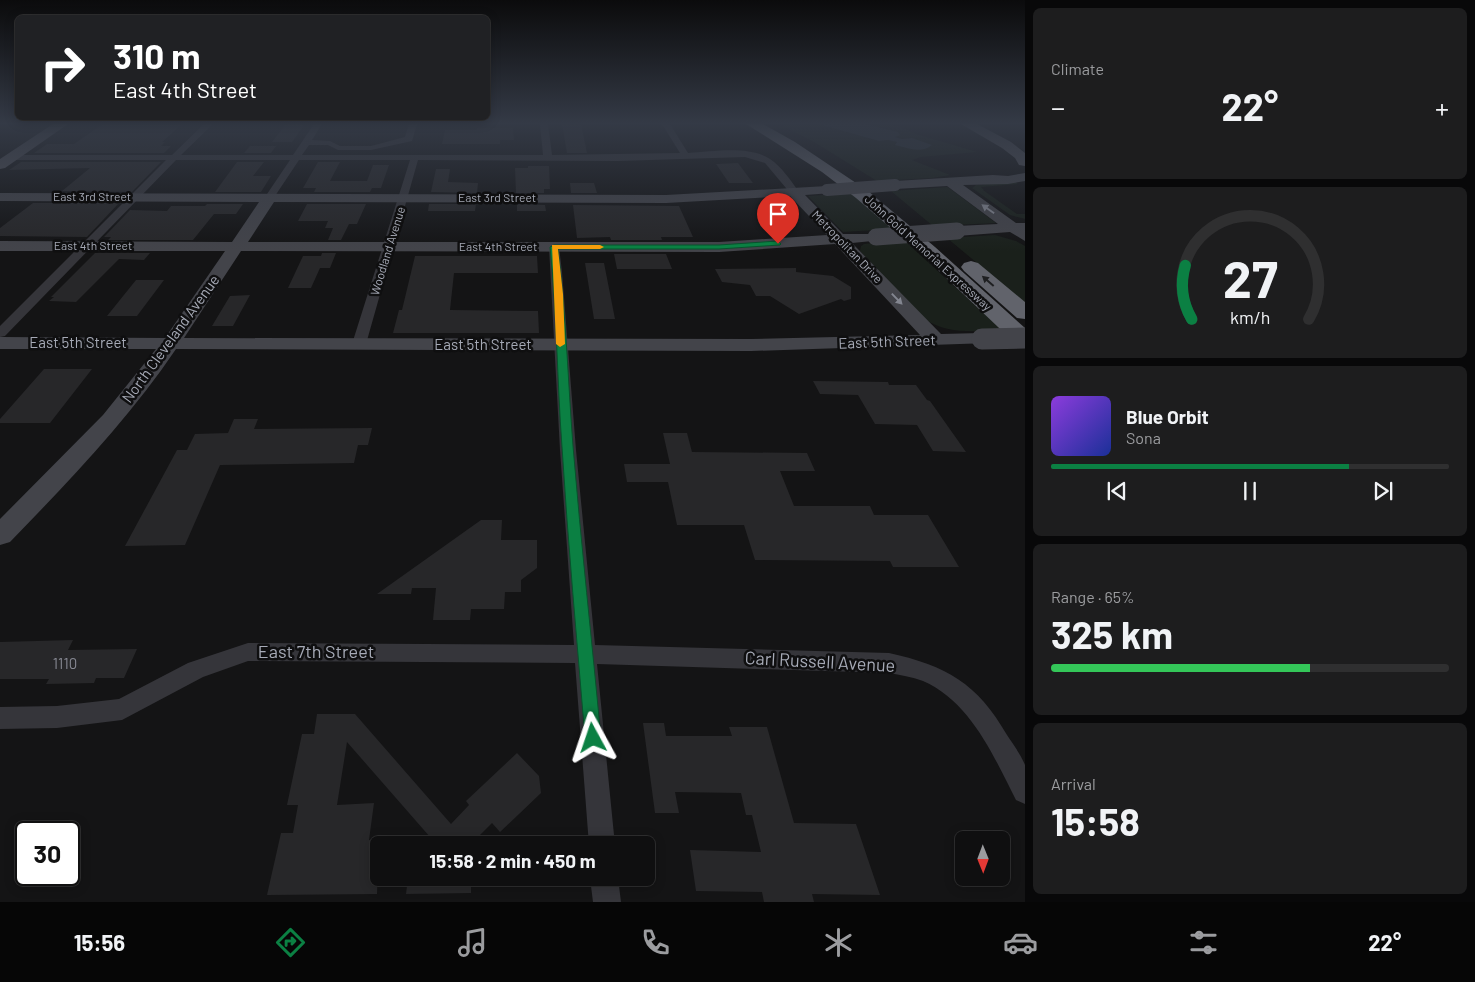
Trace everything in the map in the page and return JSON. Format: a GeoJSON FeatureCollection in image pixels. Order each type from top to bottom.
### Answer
{"type":"FeatureCollection","features":[{"type":"Feature","properties":{"kind":"highway","name":"John Gold Memorial Expressway"},"geometry":{"type":"LineString","coordinates":[[824,166],[858,190],[1025,339]]}},
{"type":"Feature","properties":{"kind":"highway","name":"John Gold Memorial Expressway"},"geometry":{"type":"LineString","coordinates":[[845,166],[863,177],[896,203],[1025,313]]}},
{"type":"Feature","properties":{"kind":"main road","name":"East 3rd Street"},"geometry":{"type":"LineString","coordinates":[[0,197],[678,198],[993,179],[1008,180],[1023,166]]}},
{"type":"Feature","properties":{"kind":"main road"},"geometry":{"type":"LineString","coordinates":[[950,182],[1021,230]]}},
{"type":"Feature","properties":{"kind":"main road","name":"Metropolitan Drive"},"geometry":{"type":"LineString","coordinates":[[794,192],[936,340]]}},
{"type":"Feature","properties":{"kind":"main road","name":"North Cleveland Avenue"},"geometry":{"type":"LineString","coordinates":[[0,534],[100,432],[126,402],[169,344],[270,198]]}},
{"type":"Feature","properties":{"kind":"main road","name":"East 4th Street"},"geometry":{"type":"LineString","coordinates":[[0,246],[719,247],[957,231],[1021,230]]}},
{"type":"Feature","properties":{"kind":"main road","name":"East 5th Street"},"geometry":{"type":"LineString","coordinates":[[0,343],[808,345],[1025,339]]}},
{"type":"Feature","properties":{"kind":"street"},"geometry":{"type":"LineString","coordinates":[[0,333],[165,166]]}},
{"type":"Feature","properties":{"kind":"street","name":"North Cleveland Avenue"},"geometry":{"type":"LineString","coordinates":[[270,198],[292,166]]}},
{"type":"Feature","properties":{"kind":"street","name":"Woodland Avenue"},"geometry":{"type":"LineString","coordinates":[[359,344],[390,246],[412,166]]}},
{"type":"Feature","properties":{"kind":"street","name":"Metropolitan Drive"},"geometry":{"type":"LineString","coordinates":[[773,166],[794,192]]}},
{"type":"Feature","properties":{"kind":"street"},"geometry":{"type":"LineString","coordinates":[[554,247],[559,294],[560,345],[601,836]]}},
{"type":"Feature","properties":{"kind":"street","name":"East 7th Street"},"geometry":{"type":"LineString","coordinates":[[0,718],[57,717],[122,710],[196,670],[248,652],[586,654]]}},
{"type":"Feature","properties":{"kind":"street","name":"Carl Russell Avenue"},"geometry":{"type":"LineString","coordinates":[[586,654],[842,660],[889,663],[930,674],[957,690],[974,707],[994,734],[1025,791]]}},
{"type":"Feature","properties":{"kind":"street"},"geometry":{"type":"LineString","coordinates":[[605,886],[606,902]]}},
{"type":"Feature","properties":{"kind":"shaded area"},"geometry":{"type":"Polygon","coordinates":[[[853,166],[927,166],[950,175],[932,178],[877,181],[853,166]]]}},
{"type":"Feature","properties":{"kind":"shaded area"},"geometry":{"type":"Polygon","coordinates":[[[1015,182],[1018,184],[981,187],[1017,214],[1025,214],[1025,219],[1010,215],[972,188],[976,185],[1015,182]]]}},
{"type":"Feature","properties":{"kind":"shaded area"},"geometry":{"type":"Polygon","coordinates":[[[947,187],[996,223],[933,226],[891,191],[947,187]]]}},
{"type":"Feature","properties":{"kind":"shaded area"},"geometry":{"type":"Polygon","coordinates":[[[853,193],[892,229],[843,232],[808,196],[853,193]]]}},
{"type":"Feature","properties":{"kind":"shaded area"},"geometry":{"type":"Polygon","coordinates":[[[995,235],[1016,241],[1025,246],[1025,303],[947,238],[995,235]]]}},
{"type":"Feature","properties":{"kind":"shaded area"},"geometry":{"type":"Polygon","coordinates":[[[904,240],[1002,330],[952,330],[943,328],[925,319],[860,251],[861,246],[864,244],[904,240]]]}},
{"type":"Feature","properties":{"kind":"building"},"geometry":{"type":"Polygon","coordinates":[[[15,166],[157,166],[132,192],[62,191],[90,168],[9,170],[15,166]]]}},
{"type":"Feature","properties":{"kind":"building"},"geometry":{"type":"Polygon","coordinates":[[[234,166],[261,166],[253,176],[271,176],[261,192],[215,192],[234,166]]]}},
{"type":"Feature","properties":{"kind":"building"},"geometry":{"type":"Polygon","coordinates":[[[316,166],[338,166],[330,181],[367,181],[373,166],[389,166],[381,188],[372,188],[370,192],[314,192],[316,188],[303,188],[316,166]]]}},
{"type":"Feature","properties":{"kind":"building"},"geometry":{"type":"Polygon","coordinates":[[[528,166],[549,166],[550,189],[544,189],[544,193],[516,193],[515,168],[528,168],[528,166]]]}},
{"type":"Feature","properties":{"kind":"building"},"geometry":{"type":"Polygon","coordinates":[[[717,166],[740,166],[753,183],[729,183],[717,166]]]}},
{"type":"Feature","properties":{"kind":"building"},"geometry":{"type":"Polygon","coordinates":[[[436,169],[450,169],[448,182],[478,183],[477,193],[431,192],[436,169]]]}},
{"type":"Feature","properties":{"kind":"building"},"geometry":{"type":"Polygon","coordinates":[[[570,183],[594,183],[597,193],[571,193],[570,183]]]}},
{"type":"Feature","properties":{"kind":"building"},"geometry":{"type":"Polygon","coordinates":[[[33,203],[119,203],[87,237],[0,236],[0,228],[33,203]]]}},
{"type":"Feature","properties":{"kind":"building"},"geometry":{"type":"Polygon","coordinates":[[[207,204],[243,204],[236,214],[214,214],[193,240],[108,240],[111,237],[104,237],[130,210],[167,211],[171,206],[205,206],[207,204]]]}},
{"type":"Feature","properties":{"kind":"building"},"geometry":{"type":"Polygon","coordinates":[[[307,204],[366,204],[357,224],[349,224],[341,240],[328,240],[333,228],[325,228],[328,221],[298,221],[307,204]]]}},
{"type":"Feature","properties":{"kind":"building"},"geometry":{"type":"Polygon","coordinates":[[[429,204],[476,204],[475,211],[428,211],[429,204]]]}},
{"type":"Feature","properties":{"kind":"building"},"geometry":{"type":"Polygon","coordinates":[[[517,204],[545,205],[546,211],[517,211],[517,204]]]}},
{"type":"Feature","properties":{"kind":"building"},"geometry":{"type":"Polygon","coordinates":[[[573,205],[679,206],[693,237],[661,237],[662,240],[611,240],[610,237],[577,238],[573,205]]]}},
{"type":"Feature","properties":{"kind":"building"},"geometry":{"type":"Polygon","coordinates":[[[95,253],[150,253],[144,260],[119,259],[76,302],[49,301],[54,297],[51,297],[95,253]]]}},
{"type":"Feature","properties":{"kind":"building"},"geometry":{"type":"Polygon","coordinates":[[[322,253],[336,253],[330,268],[320,268],[311,288],[288,288],[303,256],[321,256],[322,253]]]}},
{"type":"Feature","properties":{"kind":"building"},"geometry":{"type":"Polygon","coordinates":[[[614,254],[666,254],[672,269],[617,269],[614,254]]]}},
{"type":"Feature","properties":{"kind":"building"},"geometry":{"type":"Polygon","coordinates":[[[415,256],[537,256],[538,273],[454,273],[450,310],[538,311],[539,333],[393,333],[399,310],[402,310],[415,256]]]}},
{"type":"Feature","properties":{"kind":"building"},"geometry":{"type":"Polygon","coordinates":[[[585,263],[604,263],[615,319],[594,319],[585,263]]]}},
{"type":"Feature","properties":{"kind":"building"},"geometry":{"type":"Polygon","coordinates":[[[796,268],[796,272],[833,276],[851,287],[851,299],[844,301],[841,299],[799,314],[770,296],[756,296],[750,285],[722,282],[715,269],[796,268]]]}},
{"type":"Feature","properties":{"kind":"building"},"geometry":{"type":"Polygon","coordinates":[[[136,280],[164,280],[137,316],[107,316],[136,280]]]}},
{"type":"Feature","properties":{"kind":"building"},"geometry":{"type":"Polygon","coordinates":[[[250,295],[233,326],[212,326],[230,296],[250,295]]]}},
{"type":"Feature","properties":{"kind":"building"},"geometry":{"type":"Polygon","coordinates":[[[44,369],[92,369],[50,423],[0,423],[0,419],[44,369]]]}},
{"type":"Feature","properties":{"kind":"building"},"geometry":{"type":"Polygon","coordinates":[[[813,381],[888,382],[889,385],[916,385],[927,400],[930,401],[966,452],[933,451],[917,425],[875,424],[858,395],[820,394],[813,381]]]}},
{"type":"Feature","properties":{"kind":"building"},"geometry":{"type":"Polygon","coordinates":[[[234,419],[258,419],[254,429],[372,428],[368,445],[358,445],[354,463],[220,465],[185,545],[125,546],[177,450],[187,450],[195,434],[228,433],[234,419]]]}},
{"type":"Feature","properties":{"kind":"building"},"geometry":{"type":"Polygon","coordinates":[[[663,433],[687,433],[692,452],[807,453],[815,471],[780,471],[794,506],[870,506],[874,515],[928,515],[959,567],[893,567],[890,561],[755,560],[744,525],[677,525],[668,482],[627,482],[624,464],[670,464],[663,433]]]}},
{"type":"Feature","properties":{"kind":"building"},"geometry":{"type":"Polygon","coordinates":[[[481,520],[502,520],[501,540],[537,540],[537,568],[521,580],[521,592],[505,592],[504,609],[471,609],[470,620],[433,620],[436,588],[412,588],[411,594],[377,594],[481,520]]]}},
{"type":"Feature","properties":{"kind":"building"},"geometry":{"type":"Polygon","coordinates":[[[73,640],[68,650],[137,649],[124,678],[96,678],[94,683],[46,684],[49,679],[0,679],[0,642],[73,640]]]}},
{"type":"Feature","properties":{"kind":"building"},"geometry":{"type":"Polygon","coordinates":[[[317,714],[355,714],[451,824],[469,805],[466,801],[517,753],[539,776],[541,793],[500,832],[492,823],[479,836],[429,836],[347,742],[337,805],[374,803],[369,840],[370,886],[377,886],[377,894],[267,895],[281,833],[293,833],[298,805],[287,805],[302,734],[314,734],[317,714]]]}},
{"type":"Feature","properties":{"kind":"building"},"geometry":{"type":"Polygon","coordinates":[[[643,723],[664,723],[666,736],[732,736],[729,727],[767,727],[794,823],[856,824],[880,895],[812,894],[814,902],[764,902],[762,892],[696,891],[690,850],[761,852],[752,815],[746,815],[741,793],[675,792],[679,813],[655,813],[643,723]]]}},
{"type":"Feature","properties":{"kind":"building"},"geometry":{"type":"Polygon","coordinates":[[[407,886],[471,886],[471,893],[406,894],[407,886]]]}},
{"type":"Feature","properties":{"kind":"slow traffic"},"geometry":{"type":"LineString","coordinates":[[560,344],[559,294],[554,247],[600,247]]}},
{"type":"Feature","properties":{"kind":"route"},"geometry":{"type":"LineString","coordinates":[[593,738],[568,449],[560,345],[559,294],[554,247],[719,247],[778,244]]}}]}
